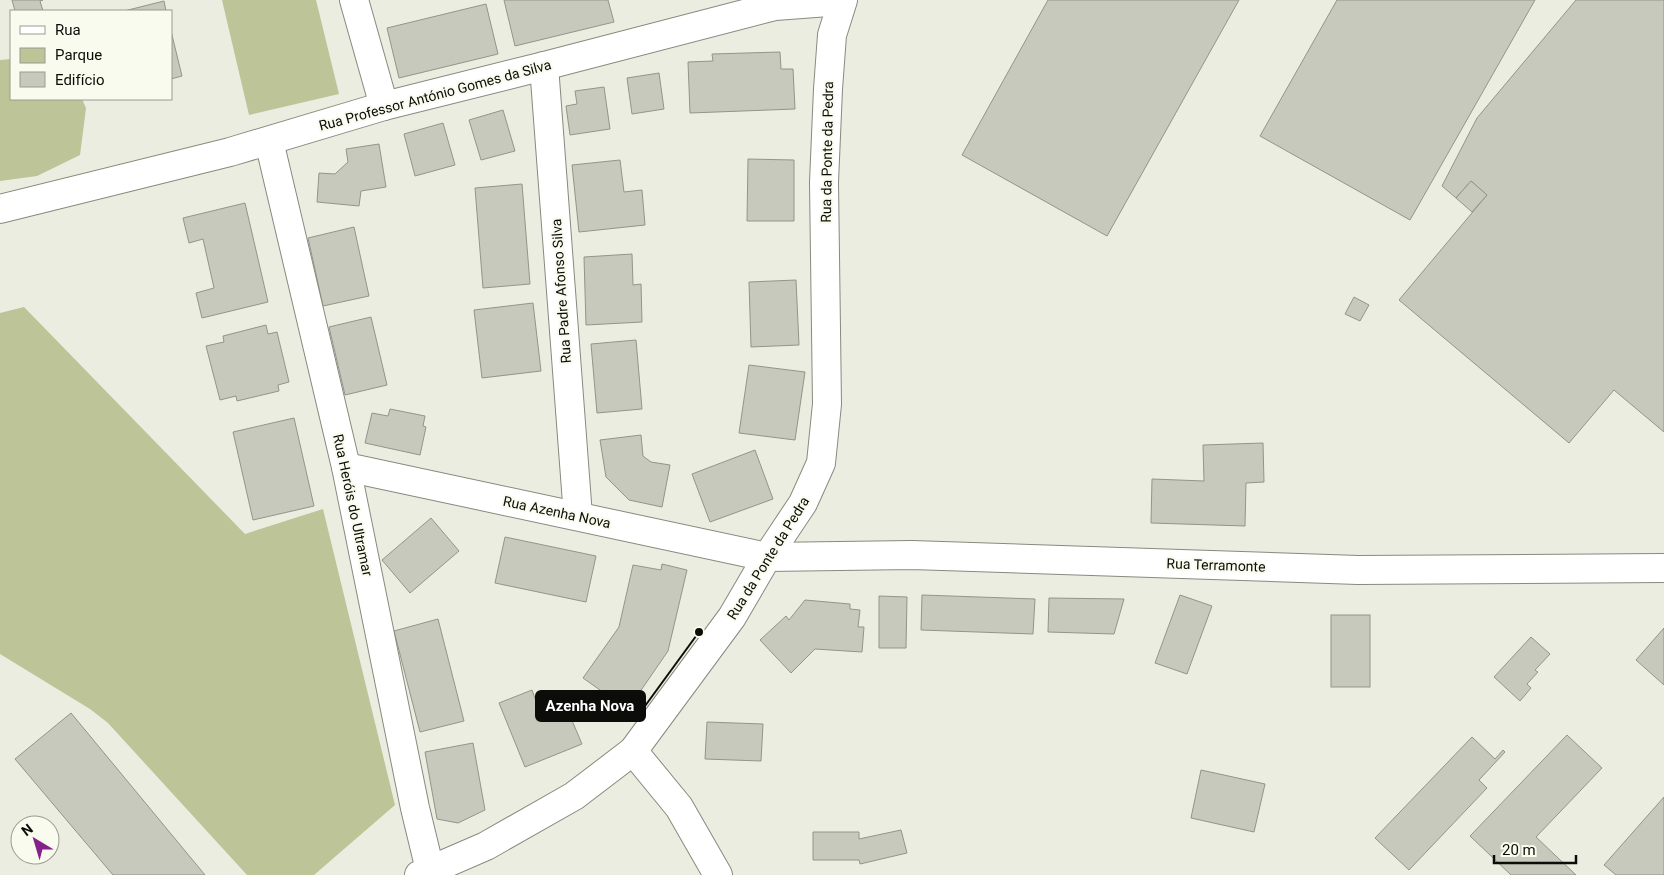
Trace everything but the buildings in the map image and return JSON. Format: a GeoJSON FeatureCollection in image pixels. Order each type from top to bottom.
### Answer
{"type":"FeatureCollection","features":[{"type":"Feature","properties":{"kind":"street"},"geometry":{"type":"LineString","coordinates":[[354,0],[384,106]]}},
{"type":"Feature","properties":{"kind":"street","name":"Rua Professor António Gomes da Silva"},"geometry":{"type":"LineString","coordinates":[[0,209],[230,152],[384,106],[775,6],[843,1]]}},
{"type":"Feature","properties":{"kind":"street","name":"Rua da Ponte da Pedra"},"geometry":{"type":"LineString","coordinates":[[425,873],[486,846],[574,796],[633,751],[732,617],[767,556],[803,503],[821,463],[827,404],[824,182],[832,35],[843,1]]}},
{"type":"Feature","properties":{"kind":"street","name":"Rua Padre Afonso Silva"},"geometry":{"type":"LineString","coordinates":[[544,66],[578,516]]}},
{"type":"Feature","properties":{"kind":"street","name":"Rua Heróis do Ultramar"},"geometry":{"type":"LineString","coordinates":[[269,141],[346,467],[415,808],[425,873]]}},
{"type":"Feature","properties":{"kind":"street","name":"Rua Azenha Nova"},"geometry":{"type":"LineString","coordinates":[[346,467],[767,556]]}},
{"type":"Feature","properties":{"kind":"street","name":"Rua Terramonte"},"geometry":{"type":"LineString","coordinates":[[767,556],[912,555],[1358,570],[1664,568]]}},
{"type":"Feature","properties":{"kind":"street"},"geometry":{"type":"LineString","coordinates":[[633,751],[679,807],[718,875]]}},
{"type":"Feature","properties":{"kind":"green space"},"geometry":{"type":"Polygon","coordinates":[[[222,0],[316,0],[339,94],[249,115],[222,0]]]}},
{"type":"Feature","properties":{"kind":"green space"},"geometry":{"type":"Polygon","coordinates":[[[10,59],[10,100],[82,100],[86,108],[80,155],[37,176],[0,181],[0,60],[10,59]]]}},
{"type":"Feature","properties":{"kind":"green space"},"geometry":{"type":"Polygon","coordinates":[[[24,307],[245,534],[323,509],[395,805],[314,875],[247,875],[108,723],[90,709],[0,654],[0,313],[24,307]]]}},
{"type":"Feature","properties":{"kind":"place","name":"Azenha Nova"},"geometry":{"type":"Point","coordinates":[699,632]}}]}
